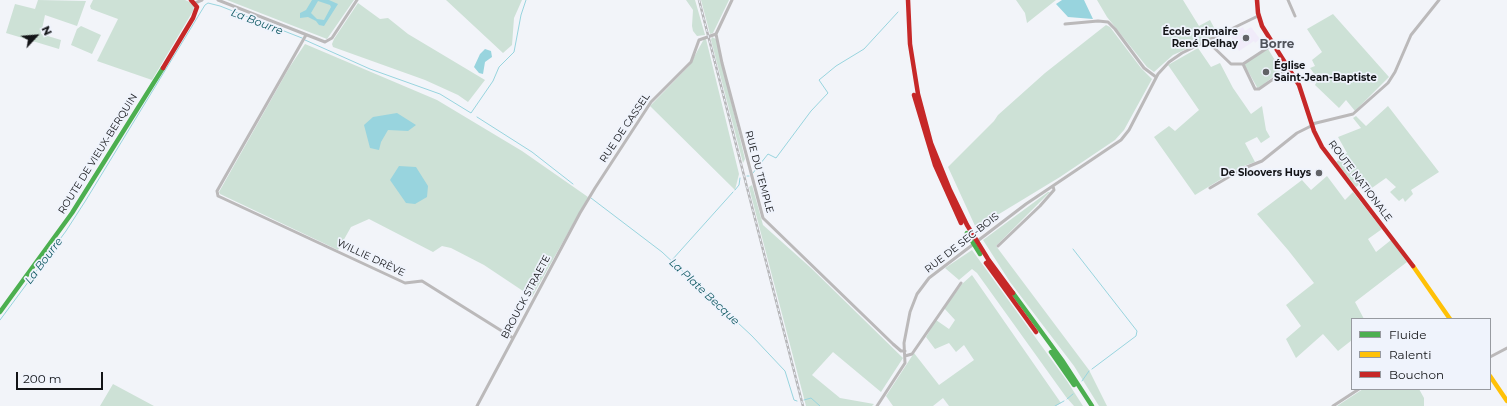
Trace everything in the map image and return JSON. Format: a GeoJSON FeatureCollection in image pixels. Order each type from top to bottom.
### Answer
{"type":"FeatureCollection","features":[{"type":"Feature","properties":{"kind":"main road"},"geometry":{"type":"LineString","coordinates":[[904,0],[907,55],[915,100],[927,143],[946,191],[966,231],[983,260],[1054,356],[1087,406]]}},
{"type":"Feature","properties":{"kind":"main road"},"geometry":{"type":"LineString","coordinates":[[908,0],[912,55],[918,94],[931,143],[950,190],[967,225],[988,259],[1058,355],[1092,406]]}},
{"type":"Feature","properties":{"kind":"main road","name":"ROUTE NATIONALE"},"geometry":{"type":"LineString","coordinates":[[1257,0],[1258,16],[1272,45],[1289,68],[1303,94],[1313,125],[1326,152],[1413,266],[1449,318]]}},
{"type":"Feature","properties":{"kind":"main road","name":"ROUTE DE VIEUX-BERQUIN"},"geometry":{"type":"LineString","coordinates":[[0,312],[87,191],[192,20],[196,10],[193,2]]}},
{"type":"Feature","properties":{"kind":"main road"},"geometry":{"type":"LineString","coordinates":[[1491,377],[1507,401]]}},
{"type":"Feature","properties":{"kind":"street"},"geometry":{"type":"LineString","coordinates":[[193,2],[202,0]]}},
{"type":"Feature","properties":{"kind":"street"},"geometry":{"type":"LineString","coordinates":[[218,0],[306,37],[324,42],[330,41],[357,0]]}},
{"type":"Feature","properties":{"kind":"street"},"geometry":{"type":"LineString","coordinates":[[716,34],[732,0]]}},
{"type":"Feature","properties":{"kind":"street"},"geometry":{"type":"LineString","coordinates":[[1288,0],[1295,16]]}},
{"type":"Feature","properties":{"kind":"street"},"geometry":{"type":"LineString","coordinates":[[1210,188],[1242,169],[1260,162],[1297,133],[1313,125],[1353,114],[1388,82],[1395,72],[1410,37],[1439,0]]}},
{"type":"Feature","properties":{"kind":"street","name":"RUE DE SEC-BOIS"},"geometry":{"type":"LineString","coordinates":[[904,351],[910,312],[918,292],[934,273],[983,236],[1122,138],[1156,77],[1163,67],[1171,60],[1258,16]]}},
{"type":"Feature","properties":{"kind":"street"},"geometry":{"type":"LineString","coordinates":[[1065,24],[1098,21],[1108,22],[1144,68],[1156,77]]}},
{"type":"Feature","properties":{"kind":"street","name":"RUE DE CASSEL"},"geometry":{"type":"LineString","coordinates":[[590,197],[650,103],[691,62],[699,40],[716,34]]}},
{"type":"Feature","properties":{"kind":"street","name":"RUE DU TEMPLE"},"geometry":{"type":"LineString","coordinates":[[716,34],[721,60],[762,218],[891,342],[900,350],[904,351]]}},
{"type":"Feature","properties":{"kind":"street","name":"WILLIE DRÈVE"},"geometry":{"type":"LineString","coordinates":[[306,37],[293,57],[217,191],[217,195],[220,198],[405,283],[422,282],[513,338]]}},
{"type":"Feature","properties":{"kind":"street"},"geometry":{"type":"LineString","coordinates":[[1207,41],[1231,64],[1243,64],[1272,45]]}},
{"type":"Feature","properties":{"kind":"street"},"geometry":{"type":"LineString","coordinates":[[1243,64],[1257,90],[1289,68]]}},
{"type":"Feature","properties":{"kind":"street","name":"RUE DE SEC-BOIS"},"geometry":{"type":"LineString","coordinates":[[998,246],[1040,206],[1054,190],[1053,186]]}},
{"type":"Feature","properties":{"kind":"street","name":"BROUCK STRAETE"},"geometry":{"type":"LineString","coordinates":[[477,406],[590,197]]}},
{"type":"Feature","properties":{"kind":"street"},"geometry":{"type":"LineString","coordinates":[[906,356],[912,354],[961,283]]}},
{"type":"Feature","properties":{"kind":"street"},"geometry":{"type":"LineString","coordinates":[[1491,356],[1507,348]]}},
{"type":"Feature","properties":{"kind":"street"},"geometry":{"type":"LineString","coordinates":[[877,406],[904,365],[906,356],[904,351]]}},
{"type":"Feature","properties":{"kind":"street"},"geometry":{"type":"LineString","coordinates":[[1333,406],[1357,390]]}},
{"type":"Feature","properties":{"kind":"shaded area","name":"École primaire René Delhay"},"geometry":{"type":"Polygon","coordinates":[[[1243,27],[1245,31],[1251,27],[1260,39],[1255,43],[1254,41],[1239,51],[1230,35],[1243,27]]]}},
{"type":"Feature","properties":{"kind":"green space"},"geometry":{"type":"Polygon","coordinates":[[[38,0],[86,1],[77,26],[45,15],[41,34],[61,40],[59,49],[6,33],[15,4],[35,9],[38,0]]]}},
{"type":"Feature","properties":{"kind":"green space"},"geometry":{"type":"Polygon","coordinates":[[[93,0],[185,0],[192,3],[194,7],[152,80],[97,61],[118,19],[91,9],[90,6],[93,0]]]}},
{"type":"Feature","properties":{"kind":"green space"},"geometry":{"type":"Polygon","coordinates":[[[227,0],[354,0],[327,39],[227,0]]]}},
{"type":"Feature","properties":{"kind":"green space"},"geometry":{"type":"Polygon","coordinates":[[[446,0],[522,0],[514,18],[512,45],[503,53],[446,0]]]}},
{"type":"Feature","properties":{"kind":"green space"},"geometry":{"type":"Polygon","coordinates":[[[686,0],[695,0],[705,35],[697,36],[693,31],[693,10],[686,0]]]}},
{"type":"Feature","properties":{"kind":"green space"},"geometry":{"type":"Polygon","coordinates":[[[701,0],[729,0],[713,33],[710,34],[701,0]]]}},
{"type":"Feature","properties":{"kind":"green space"},"geometry":{"type":"Polygon","coordinates":[[[1016,0],[1056,0],[1027,23],[1025,13],[1016,0]]]}},
{"type":"Feature","properties":{"kind":"green space"},"geometry":{"type":"Polygon","coordinates":[[[1097,0],[1183,0],[1199,26],[1210,20],[1218,35],[1173,55],[1154,72],[1147,67],[1107,17],[1097,0]]]}},
{"type":"Feature","properties":{"kind":"green space"},"geometry":{"type":"Polygon","coordinates":[[[358,3],[380,19],[388,18],[408,34],[485,80],[468,102],[458,95],[425,80],[333,47],[332,44],[334,39],[358,3]]]}},
{"type":"Feature","properties":{"kind":"green space"},"geometry":{"type":"Polygon","coordinates":[[[1333,14],[1389,77],[1355,111],[1346,100],[1339,108],[1315,85],[1318,79],[1310,68],[1315,66],[1312,60],[1322,52],[1307,29],[1333,14]]]}},
{"type":"Feature","properties":{"kind":"green space"},"geometry":{"type":"Polygon","coordinates":[[[1106,25],[1110,27],[1141,68],[1152,79],[1124,130],[1115,140],[1060,177],[976,228],[948,167],[994,121],[998,115],[1045,73],[1106,25]]]}},
{"type":"Feature","properties":{"kind":"green space"},"geometry":{"type":"Polygon","coordinates":[[[81,26],[101,35],[92,54],[71,45],[77,29],[81,26]]]}},
{"type":"Feature","properties":{"kind":"green space"},"geometry":{"type":"Polygon","coordinates":[[[712,37],[716,39],[745,159],[743,163],[711,40],[712,37]]]}},
{"type":"Feature","properties":{"kind":"green space"},"geometry":{"type":"Polygon","coordinates":[[[704,39],[706,39],[739,174],[735,190],[650,106],[689,66],[704,39]]]}},
{"type":"Feature","properties":{"kind":"green space"},"geometry":{"type":"Polygon","coordinates":[[[305,44],[437,100],[522,151],[588,197],[532,297],[484,265],[451,248],[442,246],[433,252],[369,219],[351,227],[338,250],[220,194],[219,192],[289,68],[305,44]]]}},
{"type":"Feature","properties":{"kind":"green space"},"geometry":{"type":"Polygon","coordinates":[[[1198,48],[1211,67],[1220,63],[1233,88],[1251,114],[1262,106],[1266,130],[1270,137],[1261,143],[1257,137],[1245,143],[1255,162],[1241,167],[1195,195],[1154,137],[1169,126],[1175,131],[1199,110],[1168,65],[1198,48]]]}},
{"type":"Feature","properties":{"kind":"green space"},"geometry":{"type":"Polygon","coordinates":[[[1268,49],[1281,70],[1258,89],[1244,64],[1268,49]]]}},
{"type":"Feature","properties":{"kind":"green space"},"geometry":{"type":"Polygon","coordinates":[[[1388,106],[1439,172],[1411,190],[1413,194],[1405,202],[1403,198],[1399,201],[1390,192],[1396,187],[1386,178],[1369,190],[1363,182],[1356,187],[1336,162],[1347,153],[1338,137],[1361,128],[1353,118],[1356,116],[1366,126],[1388,106]]]}},
{"type":"Feature","properties":{"kind":"green space"},"geometry":{"type":"Polygon","coordinates":[[[1327,176],[1345,200],[1353,192],[1382,229],[1368,239],[1376,252],[1391,240],[1407,262],[1355,302],[1363,318],[1351,318],[1351,341],[1338,351],[1323,334],[1296,358],[1286,339],[1301,326],[1286,305],[1314,283],[1257,214],[1302,180],[1311,190],[1327,176]]]}},
{"type":"Feature","properties":{"kind":"green space"},"geometry":{"type":"Polygon","coordinates":[[[752,185],[763,225],[811,268],[903,358],[881,392],[833,352],[812,375],[840,398],[874,404],[872,406],[806,406],[749,187],[752,185]]]}},
{"type":"Feature","properties":{"kind":"green space"},"geometry":{"type":"Polygon","coordinates":[[[1050,192],[996,246],[1089,370],[1107,406],[1099,406],[1074,366],[1010,282],[983,240],[1050,192]]]}},
{"type":"Feature","properties":{"kind":"green space"},"geometry":{"type":"Polygon","coordinates":[[[972,250],[1067,381],[1083,406],[1074,406],[1066,397],[977,273],[972,269],[959,280],[945,268],[972,250]]]}},
{"type":"Feature","properties":{"kind":"green space"},"geometry":{"type":"Polygon","coordinates":[[[972,275],[1061,403],[1056,406],[949,406],[943,398],[933,406],[893,406],[886,396],[914,353],[939,385],[974,360],[964,345],[956,352],[949,343],[935,349],[926,337],[936,320],[949,329],[955,320],[944,308],[962,284],[972,275]]]}},
{"type":"Feature","properties":{"kind":"green space"},"geometry":{"type":"Polygon","coordinates":[[[113,384],[154,406],[100,406],[113,384]]]}},
{"type":"Feature","properties":{"kind":"green space"},"geometry":{"type":"Polygon","coordinates":[[[1361,390],[1420,390],[1424,398],[1424,406],[1337,406],[1361,390]]]}},
{"type":"Feature","properties":{"kind":"water"},"geometry":{"type":"Polygon","coordinates":[[[312,0],[329,0],[338,4],[324,26],[319,25],[316,21],[308,17],[300,18],[300,13],[306,10],[312,0]],[[318,1],[311,13],[317,19],[324,20],[331,7],[330,5],[318,1]]]}},
{"type":"Feature","properties":{"kind":"water"},"geometry":{"type":"Polygon","coordinates":[[[1062,0],[1084,0],[1093,19],[1068,17],[1056,4],[1062,0]]]}},
{"type":"Feature","properties":{"kind":"water"},"geometry":{"type":"Polygon","coordinates":[[[485,49],[491,51],[492,57],[485,62],[483,74],[479,73],[474,67],[480,54],[485,49]]]}},
{"type":"Feature","properties":{"kind":"water"},"geometry":{"type":"Polygon","coordinates":[[[397,113],[416,125],[408,131],[388,130],[381,142],[379,150],[370,148],[364,125],[373,117],[397,113]]]}},
{"type":"Feature","properties":{"kind":"water"},"geometry":{"type":"Polygon","coordinates":[[[399,166],[416,167],[428,186],[427,197],[415,204],[406,203],[390,180],[399,166]]]}},
{"type":"Feature","properties":{"kind":"waterway","name":"La Bourre"},"geometry":{"type":"LineString","coordinates":[[305,40],[370,69],[440,94],[471,113],[493,81],[499,67],[514,52],[521,15],[526,0]]}},
{"type":"Feature","properties":{"kind":"waterway","name":"La Bourre"},"geometry":{"type":"LineString","coordinates":[[0,320],[66,231],[205,5],[208,3],[220,6],[302,38]]}},
{"type":"Feature","properties":{"kind":"waterway"},"geometry":{"type":"LineString","coordinates":[[753,173],[768,154],[776,158],[811,111],[828,93],[819,80],[836,66],[864,49],[898,12]]}},
{"type":"Feature","properties":{"kind":"waterway"},"geometry":{"type":"LineString","coordinates":[[477,117],[532,152],[573,184]]}},
{"type":"Feature","properties":{"kind":"waterway"},"geometry":{"type":"LineString","coordinates":[[735,190],[739,185],[740,178]]}},
{"type":"Feature","properties":{"kind":"waterway"},"geometry":{"type":"LineString","coordinates":[[672,260],[733,192]]}},
{"type":"Feature","properties":{"kind":"waterway","name":"La Plate Becque"},"geometry":{"type":"LineString","coordinates":[[591,198],[662,252],[752,336],[785,371],[794,400],[797,401]]}},
{"type":"Feature","properties":{"kind":"waterway"},"geometry":{"type":"LineString","coordinates":[[1073,249],[1137,331],[1136,336],[1092,369]]}},
{"type":"Feature","properties":{"kind":"waterway"},"geometry":{"type":"LineString","coordinates":[[1082,381],[1089,371]]}},
{"type":"Feature","properties":{"kind":"waterway"},"geometry":{"type":"LineString","coordinates":[[1067,399],[1073,394]]}},
{"type":"Feature","properties":{"kind":"waterway","name":"La Plate Becque"},"geometry":{"type":"LineString","coordinates":[[804,400],[811,398],[820,406]]}},
{"type":"Feature","properties":{"kind":"waterway"},"geometry":{"type":"LineString","coordinates":[[1055,406],[1064,401]]}},
{"type":"Feature","properties":{"kind":"railway"},"geometry":{"type":"LineString","coordinates":[[699,0],[803,406]]}},
{"type":"Feature","properties":{"kind":"traffic: fast"},"geometry":{"type":"LineString","coordinates":[[0,312],[72,213],[163,68]]}},
{"type":"Feature","properties":{"kind":"traffic: fast"},"geometry":{"type":"LineString","coordinates":[[967,233],[980,254]]}},
{"type":"Feature","properties":{"kind":"traffic: fast"},"geometry":{"type":"LineString","coordinates":[[1013,293],[1062,360],[1092,406]]}},
{"type":"Feature","properties":{"kind":"traffic: fast"},"geometry":{"type":"LineString","coordinates":[[1051,352],[1074,385]]}},
{"type":"Feature","properties":{"kind":"traffic: slow"},"geometry":{"type":"LineString","coordinates":[[1413,266],[1449,318]]}},
{"type":"Feature","properties":{"kind":"traffic: slow"},"geometry":{"type":"LineString","coordinates":[[1491,377],[1507,401]]}},
{"type":"Feature","properties":{"kind":"traffic: jam"},"geometry":{"type":"LineString","coordinates":[[163,68],[193,18],[197,7],[191,0]]}},
{"type":"Feature","properties":{"kind":"traffic: jam"},"geometry":{"type":"LineString","coordinates":[[908,0],[910,44],[918,94],[931,143],[950,190],[967,225],[988,259],[1013,293]]}},
{"type":"Feature","properties":{"kind":"traffic: jam"},"geometry":{"type":"LineString","coordinates":[[1257,0],[1258,13],[1262,26],[1299,85],[1314,131],[1322,147],[1413,266]]}},
{"type":"Feature","properties":{"kind":"traffic: jam"},"geometry":{"type":"LineString","coordinates":[[914,95],[935,165],[961,223]]}},
{"type":"Feature","properties":{"kind":"traffic: jam"},"geometry":{"type":"LineString","coordinates":[[986,263],[1036,332]]}},
{"type":"Feature","properties":{"kind":"place","name":"École primaire René Delhay"},"geometry":{"type":"Point","coordinates":[1246,38]}},
{"type":"Feature","properties":{"kind":"place","name":"Église Saint-Jean-Baptiste"},"geometry":{"type":"Point","coordinates":[1266,72]}},
{"type":"Feature","properties":{"kind":"place","name":"De Sloovers Huys"},"geometry":{"type":"Point","coordinates":[1319,173]}},
{"type":"Feature","properties":{"kind":"district","name":"Borre"},"geometry":{"type":"Point","coordinates":[1277,44]}}]}
